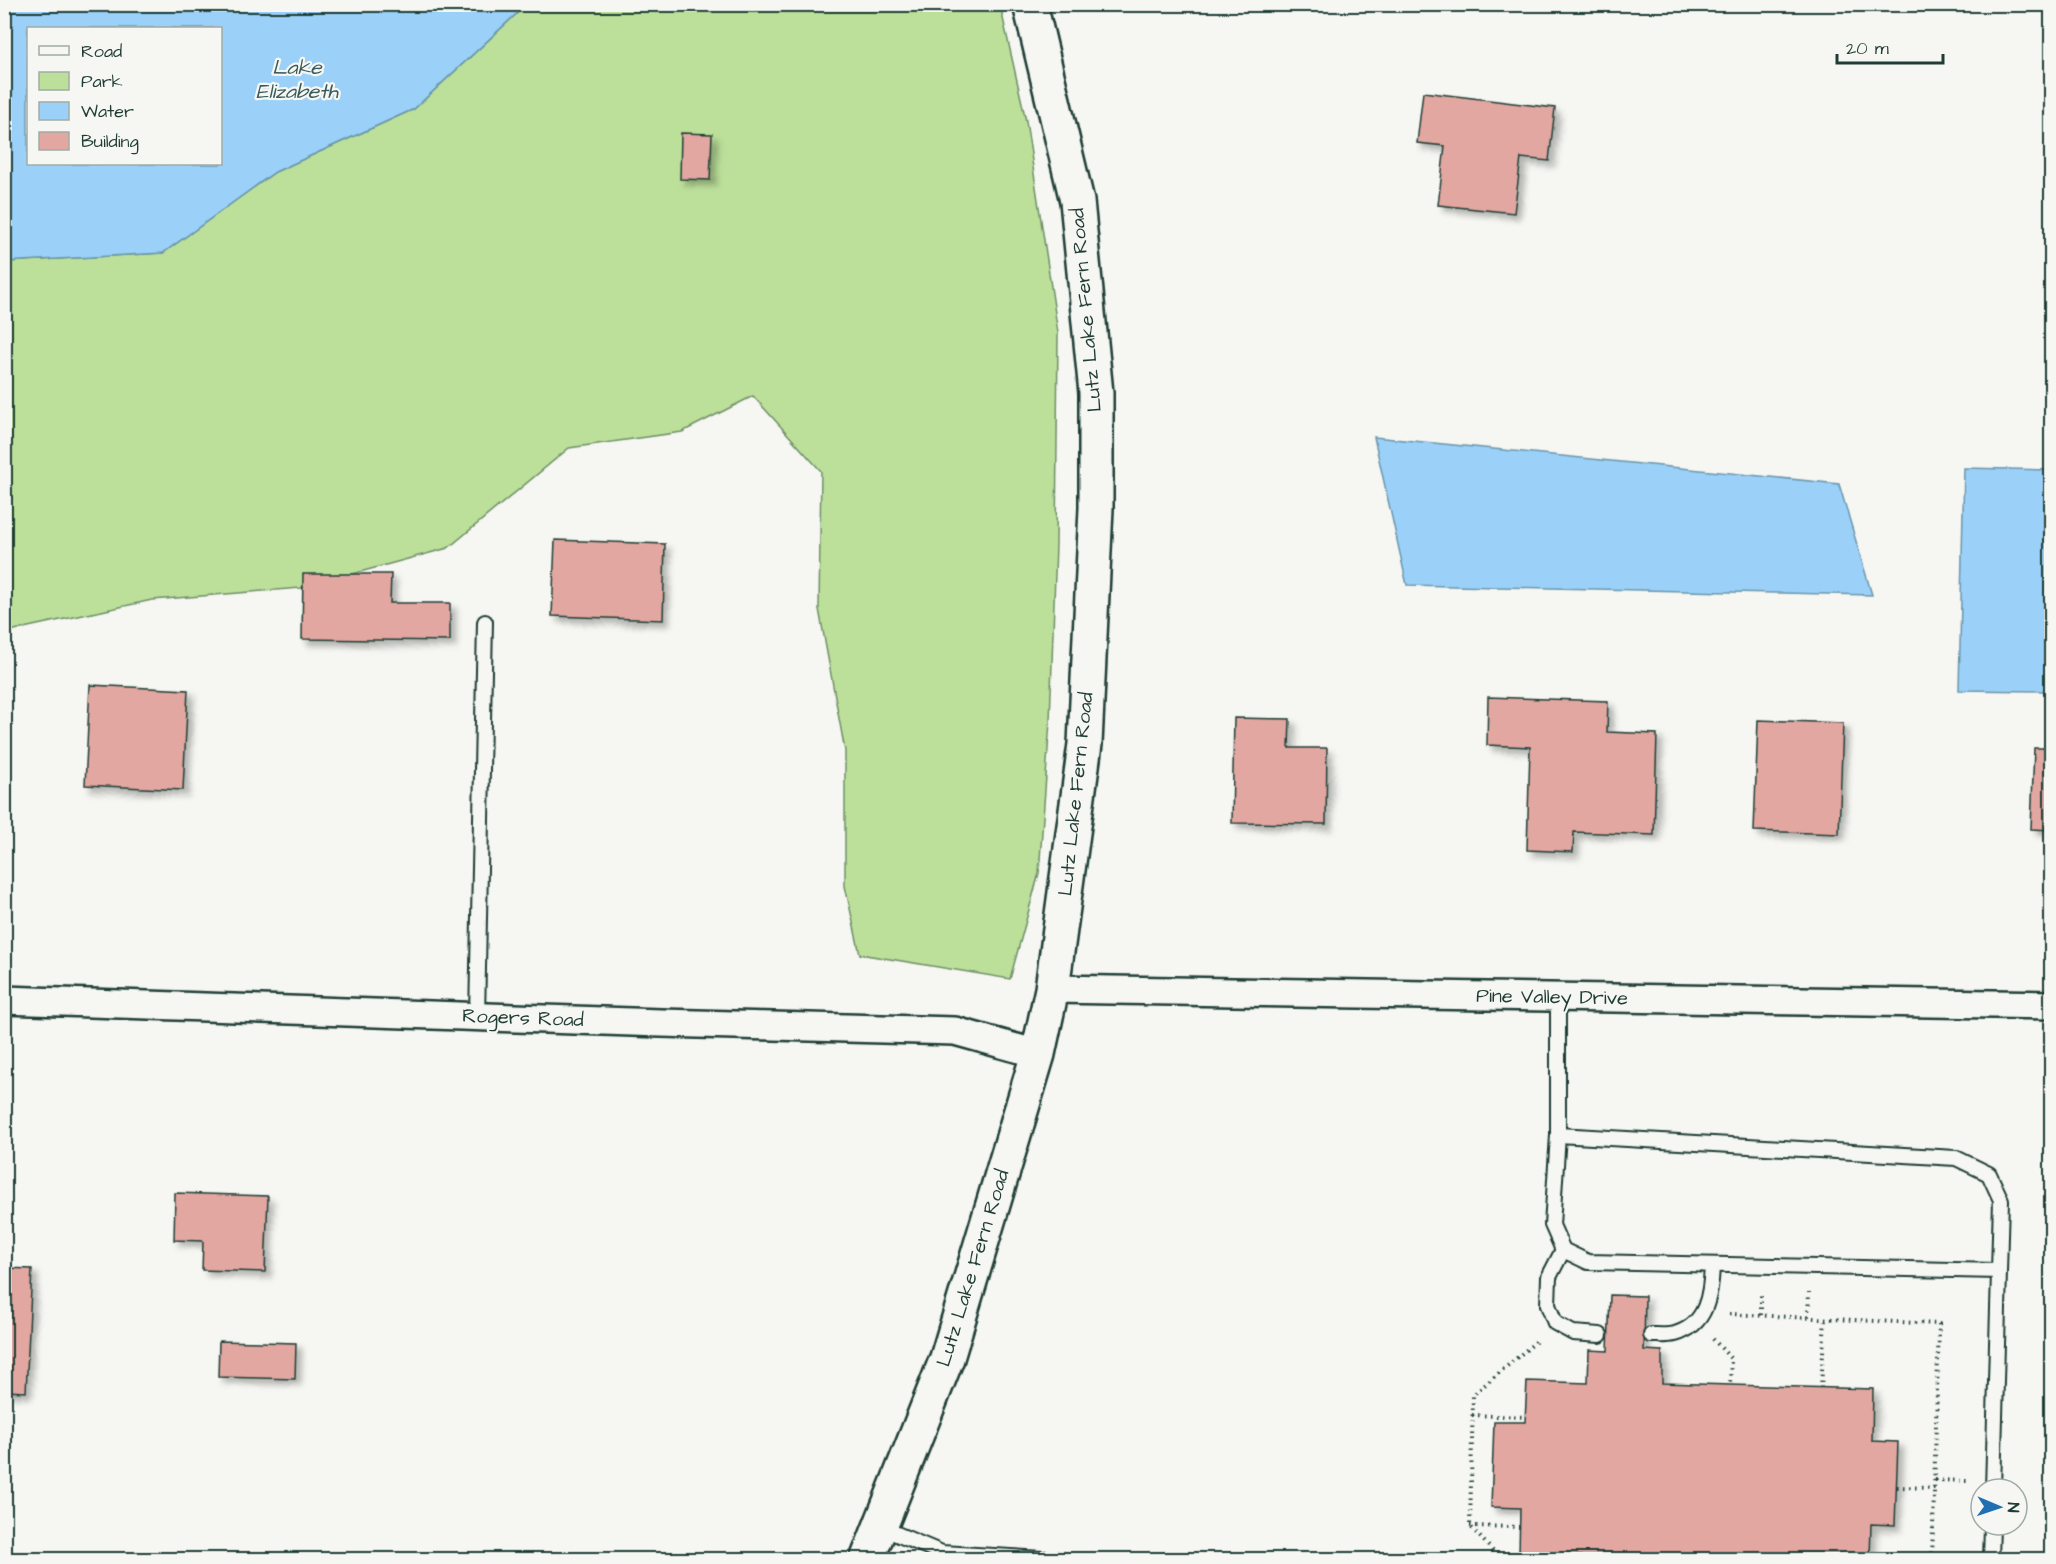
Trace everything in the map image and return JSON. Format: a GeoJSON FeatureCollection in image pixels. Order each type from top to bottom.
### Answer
{"type":"FeatureCollection","features":[{"type":"Feature","properties":{"kind":"main road","name":"Lutz Lake Fern Road"},"geometry":{"type":"LineString","coordinates":[[867,1560],[947,1358],[1038,1054],[1052,988],[1085,744],[1096,508],[1096,393],[1077,201],[1030,4]]}},
{"type":"Feature","properties":{"kind":"street","name":"Pine Valley Drive"},"geometry":{"type":"LineString","coordinates":[[1052,988],[2052,1005]]}},
{"type":"Feature","properties":{"kind":"street","name":"Rogers Road"},"geometry":{"type":"LineString","coordinates":[[4,1000],[955,1031],[1038,1054]]}},
{"type":"Feature","properties":{"kind":"lane"},"geometry":{"type":"LineString","coordinates":[[477,1017],[485,622]]}},
{"type":"Feature","properties":{"kind":"lane"},"geometry":{"type":"LineString","coordinates":[[1558,997],[1558,1135],[1552,1226],[1563,1251],[1588,1262],[1999,1272]]}},
{"type":"Feature","properties":{"kind":"lane"},"geometry":{"type":"LineString","coordinates":[[1558,1135],[1956,1158],[1989,1174],[2001,1200],[1993,1477]]}},
{"type":"Feature","properties":{"kind":"lane"},"geometry":{"type":"LineString","coordinates":[[1563,1251],[1549,1277],[1548,1305],[1555,1323],[1573,1333],[1600,1335]]}},
{"type":"Feature","properties":{"kind":"lane"},"geometry":{"type":"LineString","coordinates":[[1651,1335],[1675,1334],[1696,1323],[1708,1303],[1712,1265]]}},
{"type":"Feature","properties":{"kind":"lane"},"geometry":{"type":"LineString","coordinates":[[880,1527],[942,1553],[1061,1560]]}},
{"type":"Feature","properties":{"kind":"lane"},"geometry":{"type":"LineString","coordinates":[[1991,1560],[1992,1537]]}},
{"type":"Feature","properties":{"kind":"path"},"geometry":{"type":"LineString","coordinates":[[1725,1314],[1939,1324],[1932,1560]]}},
{"type":"Feature","properties":{"kind":"path"},"geometry":{"type":"LineString","coordinates":[[1821,1388],[1825,1318]]}},
{"type":"Feature","properties":{"kind":"path"},"geometry":{"type":"LineString","coordinates":[[1706,1341],[1711,1336],[1731,1359],[1730,1385]]}},
{"type":"Feature","properties":{"kind":"path"},"geometry":{"type":"LineString","coordinates":[[1501,1560],[1470,1526],[1473,1395],[1542,1337]]}},
{"type":"Feature","properties":{"kind":"path"},"geometry":{"type":"LineString","coordinates":[[1472,1415],[1525,1417]]}},
{"type":"Feature","properties":{"kind":"path"},"geometry":{"type":"LineString","coordinates":[[1935,1480],[1969,1483]]}},
{"type":"Feature","properties":{"kind":"path"},"geometry":{"type":"LineString","coordinates":[[1897,1487],[1935,1488]]}},
{"type":"Feature","properties":{"kind":"path"},"geometry":{"type":"LineString","coordinates":[[1470,1526],[1520,1527]]}},
{"type":"Feature","properties":{"kind":"green space"},"geometry":{"type":"Polygon","coordinates":[[[526,5],[1000,5],[1026,121],[1058,333],[1056,544],[1050,721],[1039,873],[1010,979],[860,954],[845,886],[845,751],[819,609],[821,471],[753,396],[682,432],[569,448],[448,548],[301,588],[152,600],[5,632],[5,262],[163,253],[275,172],[414,109],[526,5]]]}},
{"type":"Feature","properties":{"kind":"water","name":"Lake Elizabeth"},"geometry":{"type":"Polygon","coordinates":[[[5,4],[526,4],[414,109],[275,172],[163,253],[5,262],[5,4]]]}},
{"type":"Feature","properties":{"kind":"water"},"geometry":{"type":"Polygon","coordinates":[[[1374,437],[1839,484],[1872,595],[1407,585],[1374,437]]]}},
{"type":"Feature","properties":{"kind":"water"},"geometry":{"type":"Polygon","coordinates":[[[1964,468],[2051,470],[2051,691],[1959,690],[1964,468]]]}},
{"type":"Feature","properties":{"kind":"building"},"geometry":{"type":"Polygon","coordinates":[[[1423,92],[1555,108],[1549,161],[1521,158],[1514,213],[1438,205],[1445,146],[1417,143],[1423,92]]]}},
{"type":"Feature","properties":{"kind":"building"},"geometry":{"type":"Polygon","coordinates":[[[681,133],[712,134],[710,180],[680,179],[681,133]]]}},
{"type":"Feature","properties":{"kind":"building"},"geometry":{"type":"Polygon","coordinates":[[[555,540],[665,544],[663,620],[552,616],[555,540]]]}},
{"type":"Feature","properties":{"kind":"building"},"geometry":{"type":"Polygon","coordinates":[[[303,574],[391,574],[390,603],[450,603],[450,641],[302,639],[303,574]]]}},
{"type":"Feature","properties":{"kind":"building"},"geometry":{"type":"Polygon","coordinates":[[[90,685],[188,690],[183,790],[85,785],[90,685]]]}},
{"type":"Feature","properties":{"kind":"building"},"geometry":{"type":"Polygon","coordinates":[[[1488,697],[1608,701],[1607,732],[1657,734],[1654,835],[1574,832],[1573,852],[1527,850],[1530,747],[1487,745],[1488,697]]]}},
{"type":"Feature","properties":{"kind":"building"},"geometry":{"type":"Polygon","coordinates":[[[1234,718],[1290,719],[1289,748],[1327,748],[1326,824],[1232,823],[1234,718]]]}},
{"type":"Feature","properties":{"kind":"building"},"geometry":{"type":"Polygon","coordinates":[[[1758,720],[1843,723],[1839,834],[1754,831],[1758,720]]]}},
{"type":"Feature","properties":{"kind":"building"},"geometry":{"type":"Polygon","coordinates":[[[2034,748],[2052,748],[2052,830],[2031,829],[2034,748]]]}},
{"type":"Feature","properties":{"kind":"building"},"geometry":{"type":"Polygon","coordinates":[[[175,1193],[268,1196],[265,1272],[202,1270],[203,1241],[174,1240],[175,1193]]]}},
{"type":"Feature","properties":{"kind":"building"},"geometry":{"type":"Polygon","coordinates":[[[4,1268],[32,1269],[26,1392],[4,1391],[4,1268]]]}},
{"type":"Feature","properties":{"kind":"building"},"geometry":{"type":"Polygon","coordinates":[[[1610,1295],[1645,1296],[1644,1350],[1662,1351],[1662,1383],[1873,1389],[1872,1441],[1898,1442],[1895,1525],[1871,1524],[1870,1560],[1582,1560],[1582,1556],[1519,1554],[1520,1508],[1491,1507],[1494,1422],[1525,1422],[1527,1381],[1588,1383],[1589,1350],[1608,1351],[1610,1295]]]}},
{"type":"Feature","properties":{"kind":"building"},"geometry":{"type":"Polygon","coordinates":[[[219,1341],[296,1343],[295,1379],[218,1377],[219,1341]]]}}]}
